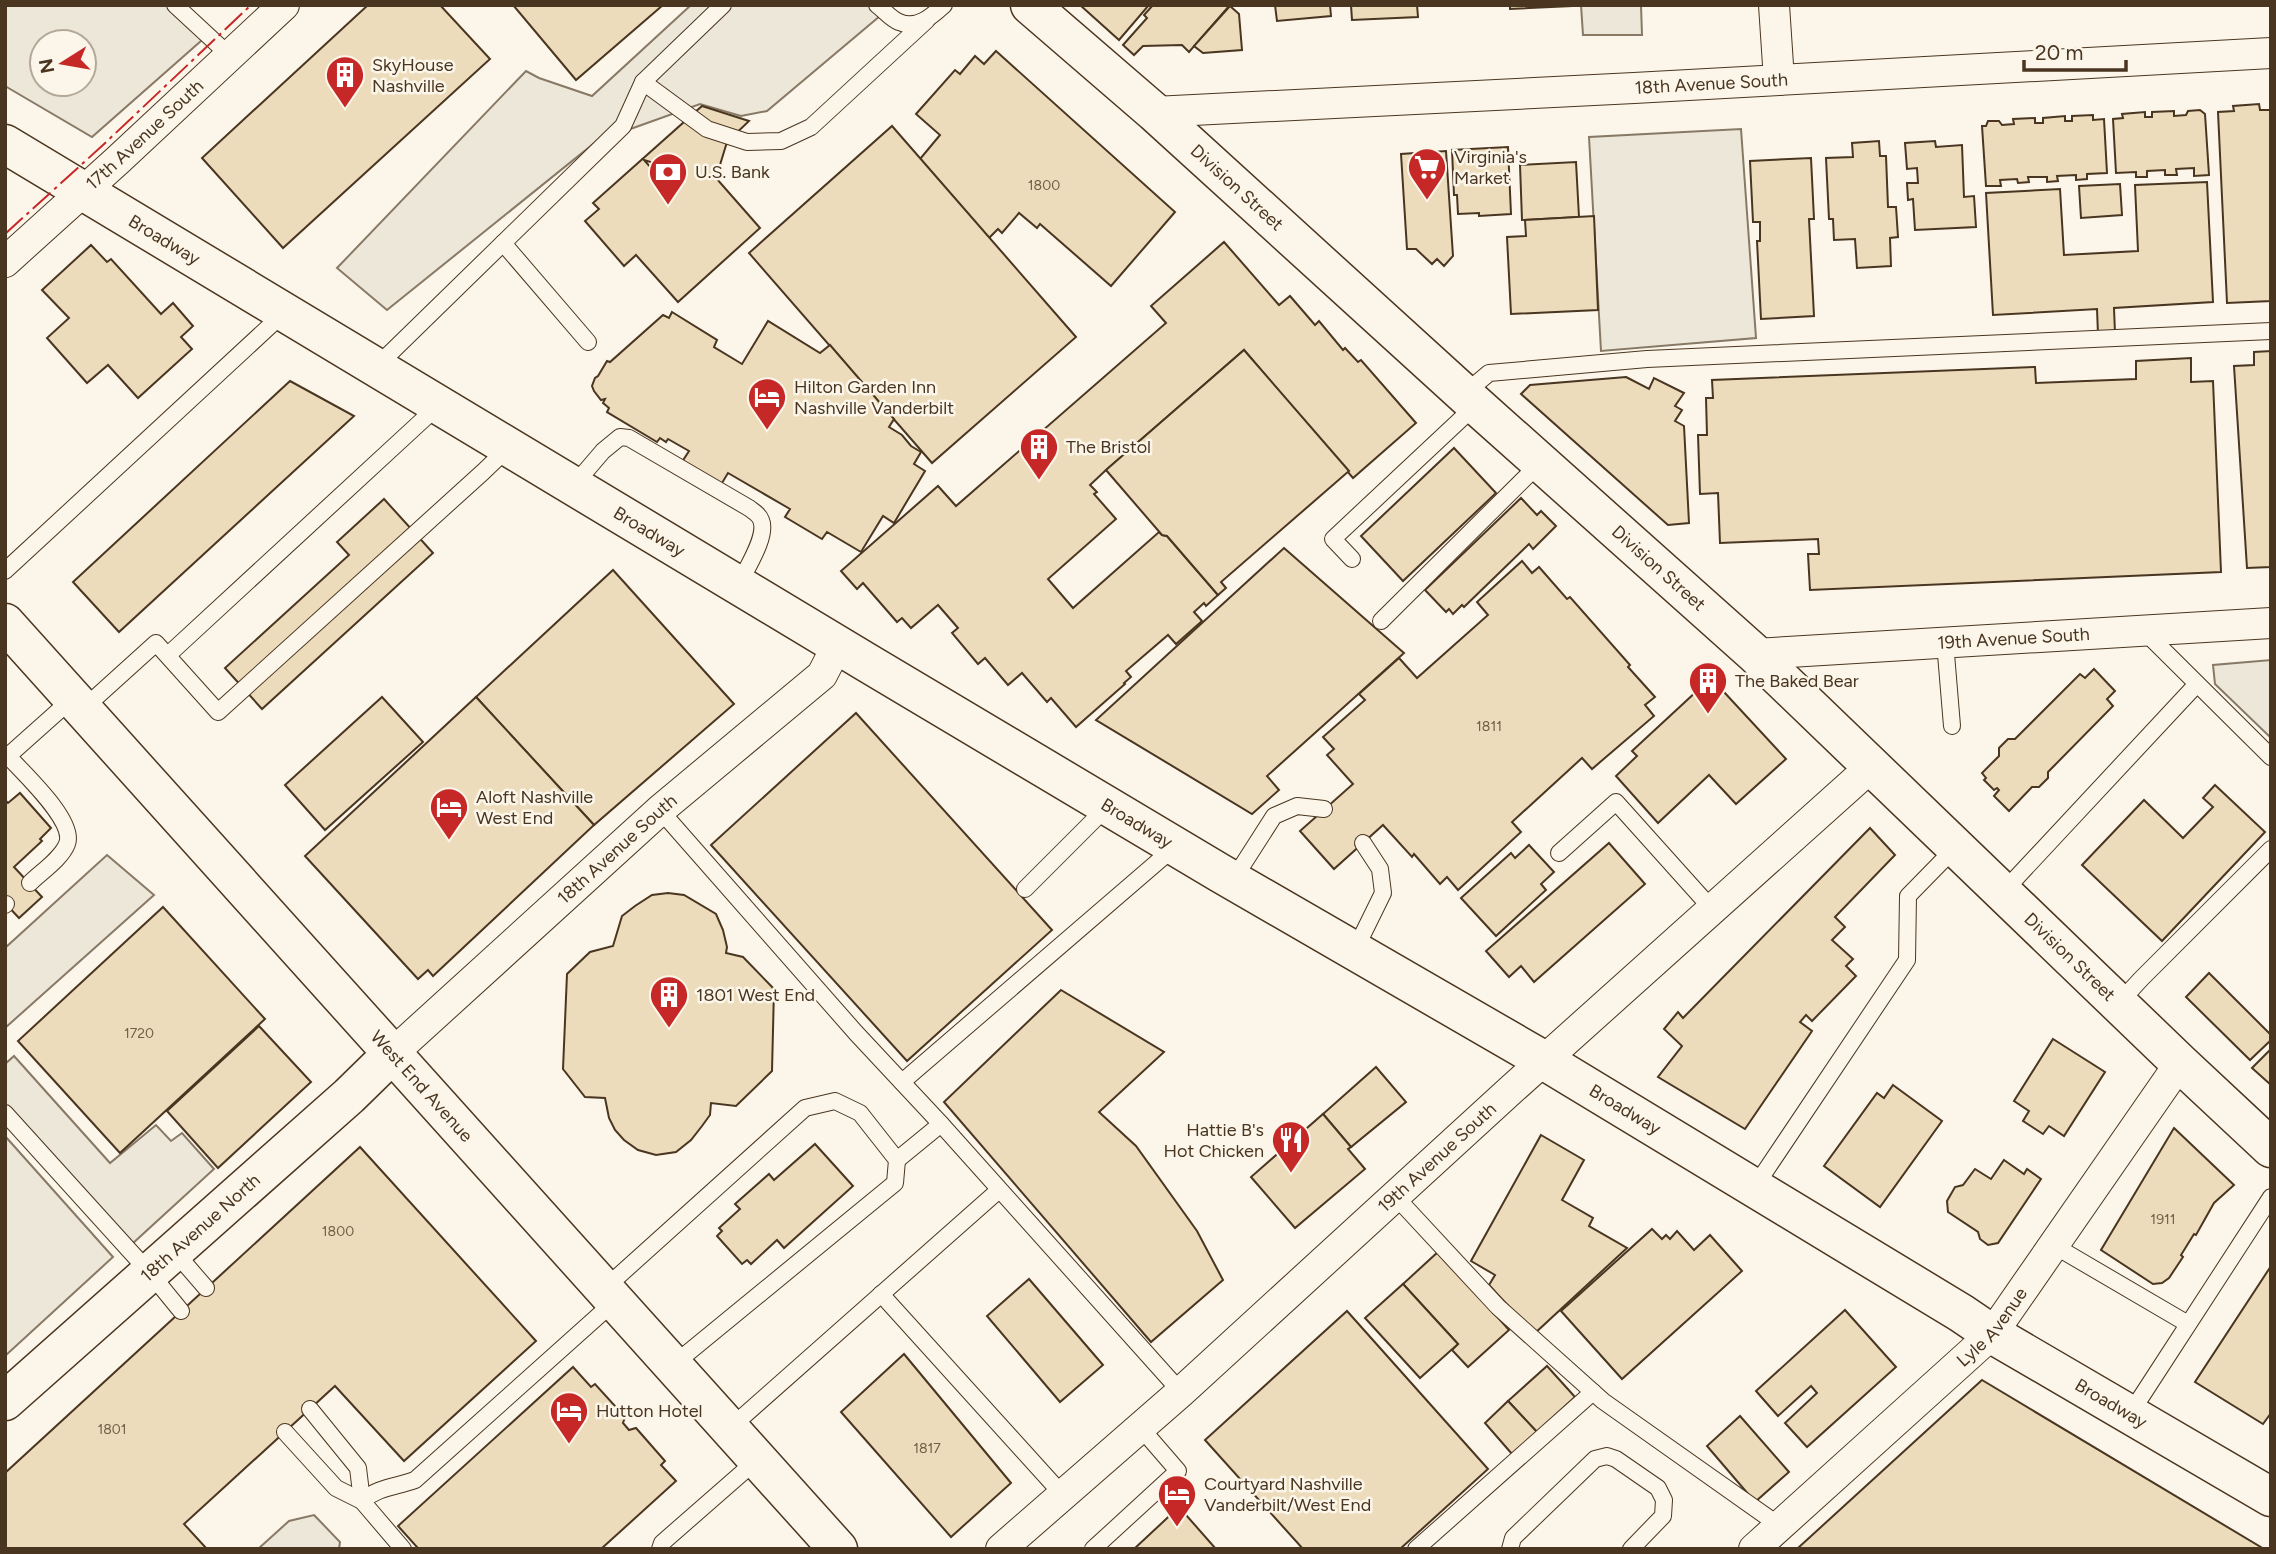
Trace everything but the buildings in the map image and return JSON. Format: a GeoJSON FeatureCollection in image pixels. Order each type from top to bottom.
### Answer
{"type":"FeatureCollection","features":[{"type":"Feature","properties":{"kind":"main road","name":"Division Street"},"geometry":{"type":"LineString","coordinates":[[1030,5],[1154,112],[1470,400],[1755,653],[2271,1148]]}},
{"type":"Feature","properties":{"kind":"main road","name":"Broadway"},"geometry":{"type":"LineString","coordinates":[[5,144],[1108,806],[1545,1061],[1992,1334],[2271,1497]]}},
{"type":"Feature","properties":{"kind":"main road","name":"West End Avenue"},"geometry":{"type":"LineString","coordinates":[[5,623],[838,1549]]}},
{"type":"Feature","properties":{"kind":"main road","name":"18th Avenue North"},"geometry":{"type":"LineString","coordinates":[[5,1401],[349,1096],[393,1053]]}},
{"type":"Feature","properties":{"kind":"street","name":"17th Avenue South"},"geometry":{"type":"LineString","coordinates":[[5,262],[284,5]]}},
{"type":"Feature","properties":{"kind":"street"},"geometry":{"type":"LineString","coordinates":[[1774,5],[1779,80]]}},
{"type":"Feature","properties":{"kind":"street","name":"18th Avenue South"},"geometry":{"type":"LineString","coordinates":[[1154,112],[2271,53]]}},
{"type":"Feature","properties":{"kind":"street","name":"19th Avenue South"},"geometry":{"type":"LineString","coordinates":[[1755,653],[2271,623]]}},
{"type":"Feature","properties":{"kind":"street","name":"18th Avenue South"},"geometry":{"type":"LineString","coordinates":[[393,1053],[660,810],[822,675],[838,644]]}},
{"type":"Feature","properties":{"kind":"street","name":"19th Avenue South"},"geometry":{"type":"LineString","coordinates":[[1001,1549],[1181,1392],[1873,765]]}},
{"type":"Feature","properties":{"kind":"street","name":"Lyle Avenue"},"geometry":{"type":"LineString","coordinates":[[1755,1549],[1992,1334],[2180,1063]]}},
{"type":"Feature","properties":{"kind":"lane"},"geometry":{"type":"LineString","coordinates":[[175,5],[229,55]]}},
{"type":"Feature","properties":{"kind":"lane"},"geometry":{"type":"LineString","coordinates":[[376,367],[623,126],[643,82],[723,5]]}},
{"type":"Feature","properties":{"kind":"lane"},"geometry":{"type":"LineString","coordinates":[[877,5],[900,23],[915,24],[927,20]]}},
{"type":"Feature","properties":{"kind":"lane"},"geometry":{"type":"LineString","coordinates":[[643,82],[707,129],[747,142],[781,141],[811,127],[944,5]]}},
{"type":"Feature","properties":{"kind":"lane"},"geometry":{"type":"LineString","coordinates":[[503,243],[588,342]]}},
{"type":"Feature","properties":{"kind":"lane"},"geometry":{"type":"LineString","coordinates":[[5,571],[285,312]]}},
{"type":"Feature","properties":{"kind":"lane"},"geometry":{"type":"LineString","coordinates":[[1352,559],[1333,539],[1470,400],[1489,373],[1647,359],[2271,331]]}},
{"type":"Feature","properties":{"kind":"lane"},"geometry":{"type":"LineString","coordinates":[[168,655],[439,405]]}},
{"type":"Feature","properties":{"kind":"lane"},"geometry":{"type":"LineString","coordinates":[[573,486],[603,451],[620,437],[629,438],[749,508],[760,516],[764,528],[739,584]]}},
{"type":"Feature","properties":{"kind":"lane"},"geometry":{"type":"LineString","coordinates":[[30,883],[61,853],[68,842],[67,830],[58,812],[8,756],[156,643],[218,712],[509,447]]}},
{"type":"Feature","properties":{"kind":"lane"},"geometry":{"type":"LineString","coordinates":[[1381,621],[1540,463]]}},
{"type":"Feature","properties":{"kind":"lane"},"geometry":{"type":"LineString","coordinates":[[2144,631],[2271,757]]}},
{"type":"Feature","properties":{"kind":"lane"},"geometry":{"type":"LineString","coordinates":[[1945,642],[1952,726]]}},
{"type":"Feature","properties":{"kind":"lane"},"geometry":{"type":"LineString","coordinates":[[2003,892],[2197,684]]}},
{"type":"Feature","properties":{"kind":"lane"},"geometry":{"type":"LineString","coordinates":[[1559,853],[1616,802],[1712,909]]}},
{"type":"Feature","properties":{"kind":"lane"},"geometry":{"type":"LineString","coordinates":[[1025,889],[1108,806]]}},
{"type":"Feature","properties":{"kind":"lane"},"geometry":{"type":"LineString","coordinates":[[1233,880],[1274,816],[1297,806],[1324,809]]}},
{"type":"Feature","properties":{"kind":"lane"},"geometry":{"type":"LineString","coordinates":[[660,810],[1181,1392]]}},
{"type":"Feature","properties":{"kind":"lane"},"geometry":{"type":"LineString","coordinates":[[1355,950],[1383,893],[1380,869],[1363,842]]}},
{"type":"Feature","properties":{"kind":"lane"},"geometry":{"type":"LineString","coordinates":[[902,1082],[1176,846]]}},
{"type":"Feature","properties":{"kind":"lane"},"geometry":{"type":"LineString","coordinates":[[1754,1188],[1907,960],[1909,896],[1956,846]]}},
{"type":"Feature","properties":{"kind":"lane"},"geometry":{"type":"LineString","coordinates":[[2118,1004],[2271,849]]}},
{"type":"Feature","properties":{"kind":"lane"},"geometry":{"type":"LineString","coordinates":[[362,1501],[370,1494],[387,1487],[415,1480],[805,1108],[835,1101],[860,1113],[898,1160]]}},
{"type":"Feature","properties":{"kind":"lane"},"geometry":{"type":"LineString","coordinates":[[5,1113],[162,1262],[206,1288]]}},
{"type":"Feature","properties":{"kind":"lane"},"geometry":{"type":"LineString","coordinates":[[673,1365],[895,1183],[898,1160],[941,1124]]}},
{"type":"Feature","properties":{"kind":"lane"},"geometry":{"type":"LineString","coordinates":[[730,1428],[999,1190]]}},
{"type":"Feature","properties":{"kind":"lane"},"geometry":{"type":"LineString","coordinates":[[1395,1196],[1498,1307],[1593,1392],[1780,1526]]}},
{"type":"Feature","properties":{"kind":"lane"},"geometry":{"type":"LineString","coordinates":[[2130,1414],[2271,1197]]}},
{"type":"Feature","properties":{"kind":"lane"},"geometry":{"type":"LineString","coordinates":[[2053,1245],[2188,1324]]}},
{"type":"Feature","properties":{"kind":"lane"},"geometry":{"type":"LineString","coordinates":[[162,1262],[181,1311]]}},
{"type":"Feature","properties":{"kind":"lane"},"geometry":{"type":"LineString","coordinates":[[881,1294],[1062,1494]]}},
{"type":"Feature","properties":{"kind":"lane"},"geometry":{"type":"LineString","coordinates":[[1416,1549],[1593,1392]]}},
{"type":"Feature","properties":{"kind":"lane"},"geometry":{"type":"LineString","coordinates":[[310,1409],[358,1468],[362,1501]]}},
{"type":"Feature","properties":{"kind":"lane"},"geometry":{"type":"LineString","coordinates":[[1093,1549],[1178,1471],[1140,1427]]}},
{"type":"Feature","properties":{"kind":"lane"},"geometry":{"type":"LineString","coordinates":[[285,1432],[336,1488],[362,1501],[403,1549]]}},
{"type":"Feature","properties":{"kind":"lane"},"geometry":{"type":"LineString","coordinates":[[1510,1549],[1513,1538],[1595,1459],[1607,1456],[1616,1459],[1658,1488],[1664,1500],[1663,1516],[1631,1549]]}},
{"type":"Feature","properties":{"kind":"lane"},"geometry":{"type":"LineString","coordinates":[[660,1549],[662,1544],[758,1460]]}},
{"type":"Feature","properties":{"kind":"shaded area"},"geometry":{"type":"Polygon","coordinates":[[[5,5],[174,5],[210,33],[92,137],[5,86],[5,5]]]}},
{"type":"Feature","properties":{"kind":"shaded area"},"geometry":{"type":"Polygon","coordinates":[[[691,5],[893,5],[767,111],[741,116],[700,104],[597,141],[387,310],[337,268],[526,71],[592,96],[691,5]]]}},
{"type":"Feature","properties":{"kind":"shaded area"},"geometry":{"type":"Polygon","coordinates":[[[1581,5],[1641,5],[1642,35],[1583,35],[1581,5]]]}},
{"type":"Feature","properties":{"kind":"shaded area"},"geometry":{"type":"Polygon","coordinates":[[[1741,129],[1756,338],[1601,351],[1589,137],[1741,129]]]}},
{"type":"Feature","properties":{"kind":"shaded area"},"geometry":{"type":"Polygon","coordinates":[[[2271,660],[2271,738],[2215,684],[2213,665],[2271,660]]]}},
{"type":"Feature","properties":{"kind":"shaded area"},"geometry":{"type":"Polygon","coordinates":[[[107,855],[154,895],[5,1028],[5,948],[107,855]]]}},
{"type":"Feature","properties":{"kind":"shaded area"},"geometry":{"type":"Polygon","coordinates":[[[14,1056],[110,1163],[156,1125],[171,1141],[182,1133],[214,1169],[132,1244],[5,1105],[5,1064],[14,1056]]]}},
{"type":"Feature","properties":{"kind":"shaded area"},"geometry":{"type":"Polygon","coordinates":[[[5,1136],[113,1257],[5,1356],[5,1136]]]}},
{"type":"Feature","properties":{"kind":"shaded area"},"geometry":{"type":"Polygon","coordinates":[[[314,1515],[340,1542],[339,1549],[258,1549],[289,1521],[314,1515]]]}},
{"type":"Feature","properties":{"kind":"power"},"geometry":{"type":"LineString","coordinates":[[5,234],[251,5]]}},
{"type":"Feature","properties":{"kind":"place","name":"SkyHouse Nashville"},"geometry":{"type":"Point","coordinates":[345,109]}},
{"type":"Feature","properties":{"kind":"place","name":"Virginia's Market"},"geometry":{"type":"Point","coordinates":[1427,201]}},
{"type":"Feature","properties":{"kind":"place","name":"U.S. Bank"},"geometry":{"type":"Point","coordinates":[668,206]}},
{"type":"Feature","properties":{"kind":"place","name":"Hilton Garden Inn Nashville Vanderbilt"},"geometry":{"type":"Point","coordinates":[767,431]}},
{"type":"Feature","properties":{"kind":"place","name":"The Bristol"},"geometry":{"type":"Point","coordinates":[1039,481]}},
{"type":"Feature","properties":{"kind":"place","name":"The Baked Bear"},"geometry":{"type":"Point","coordinates":[1708,715]}},
{"type":"Feature","properties":{"kind":"place","name":"Aloft Nashville West End"},"geometry":{"type":"Point","coordinates":[449,841]}},
{"type":"Feature","properties":{"kind":"place","name":"1801 West End"},"geometry":{"type":"Point","coordinates":[669,1029]}},
{"type":"Feature","properties":{"kind":"place","name":"Hattie B's Hot Chicken"},"geometry":{"type":"Point","coordinates":[1291,1174]}},
{"type":"Feature","properties":{"kind":"place","name":"Hutton Hotel"},"geometry":{"type":"Point","coordinates":[569,1445]}},
{"type":"Feature","properties":{"kind":"place","name":"Courtyard Nashville Vanderbilt/West End"},"geometry":{"type":"Point","coordinates":[1177,1528]}}]}
